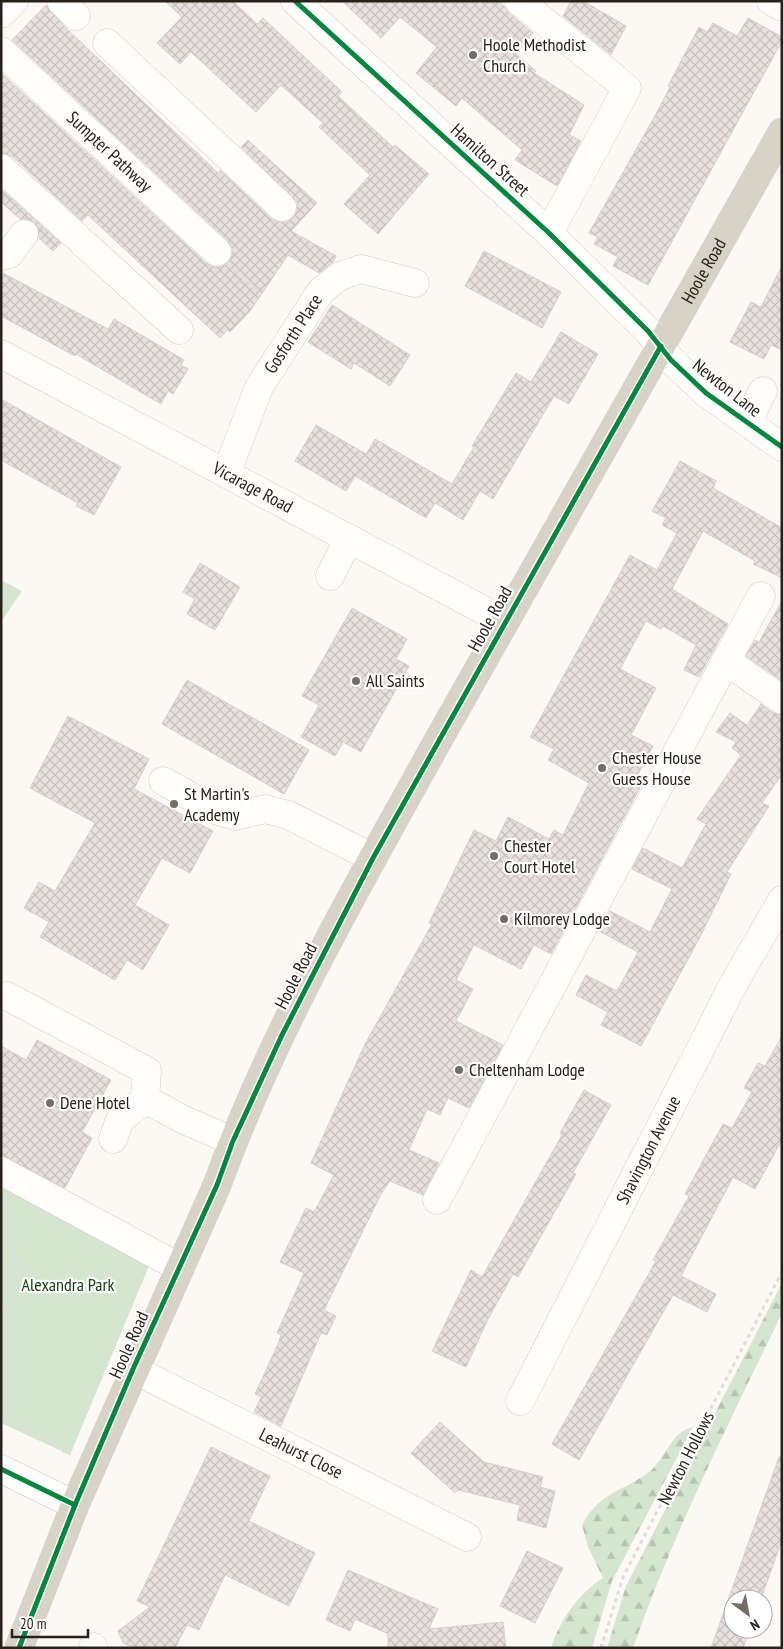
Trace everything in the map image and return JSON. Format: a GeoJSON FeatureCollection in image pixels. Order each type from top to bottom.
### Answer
{"type":"FeatureCollection","features":[{"type":"Feature","properties":{"kind":"highway","name":"Hoole Road"},"geometry":{"type":"LineString","coordinates":[[19,1648],[75,1505],[133,1369],[217,1185],[233,1141],[287,1026],[373,858],[504,621],[782,132]]}},
{"type":"Feature","properties":{"kind":"street"},"geometry":{"type":"LineString","coordinates":[[1,14],[14,1]]}},
{"type":"Feature","properties":{"kind":"street","name":"Hamilton Street"},"geometry":{"type":"LineString","coordinates":[[295,1],[549,233],[661,346]]}},
{"type":"Feature","properties":{"kind":"street"},"geometry":{"type":"LineString","coordinates":[[519,1],[627,88],[549,233]]}},
{"type":"Feature","properties":{"kind":"street"},"geometry":{"type":"LineString","coordinates":[[771,1],[782,8]]}},
{"type":"Feature","properties":{"kind":"street"},"geometry":{"type":"LineString","coordinates":[[107,43],[282,207]]}},
{"type":"Feature","properties":{"kind":"street","name":"Sumpter Pathway"},"geometry":{"type":"LineString","coordinates":[[1,51],[217,252]]}},
{"type":"Feature","properties":{"kind":"street"},"geometry":{"type":"LineString","coordinates":[[1,168],[179,330]]}},
{"type":"Feature","properties":{"kind":"street"},"geometry":{"type":"LineString","coordinates":[[1,256],[9,254],[24,234]]}},
{"type":"Feature","properties":{"kind":"street","name":"Gosforth Place"},"geometry":{"type":"LineString","coordinates":[[227,472],[259,387],[321,292],[340,276],[361,269],[415,283]]}},
{"type":"Feature","properties":{"kind":"street","name":"Newton Lane"},"geometry":{"type":"LineString","coordinates":[[661,346],[671,360],[706,393],[782,446]]}},
{"type":"Feature","properties":{"kind":"street","name":"Vicarage Road"},"geometry":{"type":"LineString","coordinates":[[1,354],[227,472],[504,621]]}},
{"type":"Feature","properties":{"kind":"street"},"geometry":{"type":"LineString","coordinates":[[748,422],[763,391]]}},
{"type":"Feature","properties":{"kind":"street"},"geometry":{"type":"LineString","coordinates":[[330,576],[349,538]]}},
{"type":"Feature","properties":{"kind":"street"},"geometry":{"type":"LineString","coordinates":[[437,1200],[761,596]]}},
{"type":"Feature","properties":{"kind":"street"},"geometry":{"type":"LineString","coordinates":[[726,661],[782,700]]}},
{"type":"Feature","properties":{"kind":"street"},"geometry":{"type":"LineString","coordinates":[[163,781],[216,810],[236,816],[265,809],[288,815],[373,858]]}},
{"type":"Feature","properties":{"kind":"street","name":"Shavington Avenue"},"geometry":{"type":"LineString","coordinates":[[520,1401],[734,983],[782,900]]}},
{"type":"Feature","properties":{"kind":"street"},"geometry":{"type":"LineString","coordinates":[[7,996],[147,1071],[145,1099],[120,1120],[113,1139]]}},
{"type":"Feature","properties":{"kind":"street"},"geometry":{"type":"LineString","coordinates":[[145,1099],[184,1120],[233,1141]]}},
{"type":"Feature","properties":{"kind":"street"},"geometry":{"type":"LineString","coordinates":[[1,1171],[178,1267]]}},
{"type":"Feature","properties":{"kind":"street","name":"Leahurst Close"},"geometry":{"type":"LineString","coordinates":[[133,1369],[468,1537]]}},
{"type":"Feature","properties":{"kind":"street"},"geometry":{"type":"LineString","coordinates":[[1,1469],[75,1505]]}},
{"type":"Feature","properties":{"kind":"path"},"geometry":{"type":"LineString","coordinates":[[217,252],[259,292]]}},
{"type":"Feature","properties":{"kind":"path"},"geometry":{"type":"LineString","coordinates":[[1,1251],[29,1268],[1,1318]]}},
{"type":"Feature","properties":{"kind":"path"},"geometry":{"type":"LineString","coordinates":[[1,1414],[70,1455],[71,1465]]}},
{"type":"Feature","properties":{"kind":"green space"},"geometry":{"type":"Polygon","coordinates":[[[1,580],[22,591],[1,622],[1,580]]]}},
{"type":"Feature","properties":{"kind":"green space","name":"Alexandra Park"},"geometry":{"type":"Polygon","coordinates":[[[1,1171],[154,1254],[70,1455],[1,1423],[1,1171]]]}},
{"type":"Feature","properties":{"kind":"green space"},"geometry":{"type":"Polygon","coordinates":[[[782,1283],[782,1313],[684,1520],[633,1648],[607,1648],[626,1586],[782,1283]]]}},
{"type":"Feature","properties":{"kind":"green space"},"geometry":{"type":"Polygon","coordinates":[[[693,1427],[612,1581],[592,1648],[551,1648],[559,1628],[571,1608],[594,1584],[603,1578],[588,1547],[582,1525],[589,1514],[604,1499],[648,1473],[679,1434],[693,1427]]]}},
{"type":"Feature","properties":{"kind":"building"},"geometry":{"type":"Polygon","coordinates":[[[165,1],[233,1],[257,24],[263,18],[342,92],[338,96],[393,147],[395,145],[429,174],[378,234],[344,204],[370,175],[319,127],[323,123],[281,85],[256,112],[191,52],[180,64],[157,43],[182,17],[165,1]]]}},
{"type":"Feature","properties":{"kind":"building"},"geometry":{"type":"Polygon","coordinates":[[[342,1],[499,1],[509,13],[533,33],[516,54],[536,71],[534,73],[584,105],[569,135],[581,141],[557,186],[515,160],[522,150],[462,98],[456,106],[416,73],[437,47],[400,17],[381,38],[342,1]]]}},
{"type":"Feature","properties":{"kind":"building"},"geometry":{"type":"Polygon","coordinates":[[[571,1],[583,1],[626,26],[611,55],[563,16],[571,1]]]}},
{"type":"Feature","properties":{"kind":"building"},"geometry":{"type":"Polygon","coordinates":[[[46,5],[65,27],[218,173],[220,170],[272,219],[279,222],[287,222],[293,218],[297,211],[297,202],[241,147],[248,140],[317,203],[291,231],[336,256],[333,262],[319,273],[288,255],[250,311],[230,332],[227,330],[220,338],[88,215],[82,221],[12,156],[1,153],[1,73],[206,263],[213,267],[221,267],[228,263],[232,256],[232,248],[228,241],[12,40],[46,5]]]}},
{"type":"Feature","properties":{"kind":"building"},"geometry":{"type":"Polygon","coordinates":[[[748,18],[782,37],[782,41],[648,285],[613,266],[618,257],[594,244],[598,237],[589,233],[656,114],[670,87],[668,86],[699,27],[707,32],[713,23],[737,36],[748,18]]]}},
{"type":"Feature","properties":{"kind":"building"},"geometry":{"type":"Polygon","coordinates":[[[1,189],[61,243],[53,251],[39,238],[38,228],[34,222],[20,219],[1,202],[1,189]]]}},
{"type":"Feature","properties":{"kind":"building"},"geometry":{"type":"Polygon","coordinates":[[[484,251],[561,292],[542,328],[465,286],[484,251]]]}},
{"type":"Feature","properties":{"kind":"building"},"geometry":{"type":"Polygon","coordinates":[[[782,266],[782,350],[771,345],[764,359],[730,342],[751,302],[761,307],[782,266]]]}},
{"type":"Feature","properties":{"kind":"building"},"geometry":{"type":"Polygon","coordinates":[[[1,272],[108,329],[114,319],[184,360],[181,365],[188,369],[173,394],[168,391],[161,404],[76,354],[75,356],[1,316],[1,272]]]}},
{"type":"Feature","properties":{"kind":"building"},"geometry":{"type":"Polygon","coordinates":[[[332,305],[410,355],[390,386],[354,363],[351,369],[308,342],[332,305]]]}},
{"type":"Feature","properties":{"kind":"building"},"geometry":{"type":"Polygon","coordinates":[[[561,332],[598,354],[569,404],[554,396],[493,499],[480,491],[463,520],[435,503],[426,518],[355,476],[346,491],[295,461],[316,425],[366,454],[375,439],[452,484],[474,447],[472,446],[516,373],[531,382],[561,332]]]}},
{"type":"Feature","properties":{"kind":"building"},"geometry":{"type":"Polygon","coordinates":[[[1,399],[121,467],[94,515],[76,506],[78,503],[1,460],[1,399]]]}},
{"type":"Feature","properties":{"kind":"building"},"geometry":{"type":"Polygon","coordinates":[[[680,461],[716,481],[713,488],[782,528],[782,578],[753,564],[755,561],[703,531],[672,589],[728,624],[699,677],[684,670],[696,645],[663,626],[661,629],[646,621],[620,669],[656,688],[631,735],[653,746],[637,776],[644,780],[551,954],[534,945],[521,969],[474,945],[456,980],[473,989],[456,1021],[503,1045],[469,1108],[448,1098],[440,1115],[427,1109],[409,1150],[439,1163],[423,1195],[390,1181],[381,1194],[324,1310],[336,1316],[327,1335],[321,1333],[281,1426],[254,1412],[261,1397],[255,1394],[278,1344],[281,1335],[277,1333],[304,1273],[280,1262],[306,1208],[314,1212],[334,1175],[311,1163],[365,1044],[432,924],[429,923],[474,830],[496,841],[508,817],[549,839],[554,830],[563,835],[589,783],[548,760],[554,749],[530,737],[630,555],[657,570],[677,533],[662,525],[666,518],[652,511],[680,461]]]}},
{"type":"Feature","properties":{"kind":"building"},"geometry":{"type":"Polygon","coordinates":[[[200,563],[240,587],[215,630],[187,614],[195,599],[183,592],[200,563]]]}},
{"type":"Feature","properties":{"kind":"building"},"geometry":{"type":"Polygon","coordinates":[[[782,601],[782,681],[746,656],[755,640],[759,642],[782,601]]]}},
{"type":"Feature","properties":{"kind":"building","name":"All Saints"},"geometry":{"type":"Polygon","coordinates":[[[352,608],[407,639],[396,659],[409,666],[361,752],[343,742],[335,756],[301,737],[319,705],[302,696],[352,608]]]}},
{"type":"Feature","properties":{"kind":"building"},"geometry":{"type":"Polygon","coordinates":[[[187,680],[309,750],[284,794],[162,724],[187,680]]]}},
{"type":"Feature","properties":{"kind":"building"},"geometry":{"type":"Polygon","coordinates":[[[761,704],[773,713],[782,715],[782,774],[762,803],[769,806],[727,872],[731,874],[700,937],[641,1046],[601,1025],[608,1012],[576,995],[586,975],[617,991],[638,952],[599,931],[610,911],[650,932],[672,889],[632,869],[643,848],[682,868],[706,824],[697,819],[741,755],[732,748],[736,742],[716,732],[730,713],[747,725],[761,704]]]}},
{"type":"Feature","properties":{"kind":"building"},"geometry":{"type":"Polygon","coordinates":[[[68,716],[149,759],[134,789],[213,831],[190,873],[162,858],[135,905],[169,925],[143,970],[127,960],[115,980],[40,937],[49,922],[24,908],[39,882],[55,891],[95,823],[30,788],[68,716]]]}},
{"type":"Feature","properties":{"kind":"building"},"geometry":{"type":"Polygon","coordinates":[[[782,1036],[782,1140],[755,1189],[733,1177],[681,1276],[716,1294],[707,1312],[673,1295],[579,1460],[552,1444],[656,1261],[653,1260],[689,1196],[685,1194],[723,1124],[732,1128],[752,1092],[744,1088],[758,1063],[765,1066],[782,1036]]]}},
{"type":"Feature","properties":{"kind":"building","name":"Dene Hotel"},"geometry":{"type":"Polygon","coordinates":[[[37,1040],[111,1080],[82,1132],[92,1138],[65,1188],[1,1155],[1,1046],[26,1060],[37,1040]]]}},
{"type":"Feature","properties":{"kind":"building"},"geometry":{"type":"Polygon","coordinates":[[[584,1090],[611,1105],[573,1173],[576,1174],[518,1277],[513,1274],[488,1319],[466,1367],[432,1351],[471,1270],[482,1277],[562,1135],[560,1133],[584,1090]]]}},
{"type":"Feature","properties":{"kind":"building"},"geometry":{"type":"Polygon","coordinates":[[[440,1422],[484,1462],[543,1477],[540,1487],[555,1491],[546,1528],[517,1520],[520,1505],[458,1490],[455,1493],[411,1453],[440,1422]]]}},
{"type":"Feature","properties":{"kind":"building"},"geometry":{"type":"Polygon","coordinates":[[[211,1447],[270,1476],[249,1521],[315,1553],[289,1606],[225,1575],[199,1630],[187,1625],[175,1648],[135,1648],[123,1643],[118,1631],[150,1607],[137,1601],[211,1447]]]}},
{"type":"Feature","properties":{"kind":"building"},"geometry":{"type":"Polygon","coordinates":[[[779,1457],[782,1457],[782,1540],[765,1589],[732,1589],[779,1457]]]}},
{"type":"Feature","properties":{"kind":"building"},"geometry":{"type":"Polygon","coordinates":[[[527,1551],[563,1568],[535,1623],[500,1606],[527,1551]]]}},
{"type":"Feature","properties":{"kind":"building"},"geometry":{"type":"Polygon","coordinates":[[[348,1570],[438,1609],[429,1629],[503,1622],[506,1648],[388,1648],[388,1634],[355,1619],[350,1631],[326,1620],[348,1570]]]}},
{"type":"Feature","properties":{"kind":"building"},"geometry":{"type":"Polygon","coordinates":[[[723,1614],[723,1639],[746,1639],[743,1648],[711,1648],[723,1614]]]}},
{"type":"Feature","properties":{"kind":"cycle path"},"geometry":{"type":"LineString","coordinates":[[295,1],[549,233],[648,331],[671,360],[706,393],[782,447]]}},
{"type":"Feature","properties":{"kind":"cycle path"},"geometry":{"type":"LineString","coordinates":[[19,1648],[75,1505],[133,1369],[217,1185],[233,1141],[282,1035],[373,858],[661,346]]}},
{"type":"Feature","properties":{"kind":"cycle path"},"geometry":{"type":"LineString","coordinates":[[1,1469],[75,1505]]}},
{"type":"Feature","properties":{"kind":"place","name":"Hoole Methodist Church"},"geometry":{"type":"Point","coordinates":[473,55]}},
{"type":"Feature","properties":{"kind":"place","name":"All Saints"},"geometry":{"type":"Point","coordinates":[356,681]}},
{"type":"Feature","properties":{"kind":"place","name":"Chester House Guess House"},"geometry":{"type":"Point","coordinates":[602,768]}},
{"type":"Feature","properties":{"kind":"place","name":"St Martin's Academy"},"geometry":{"type":"Point","coordinates":[174,804]}},
{"type":"Feature","properties":{"kind":"place","name":"Chester Court Hotel"},"geometry":{"type":"Point","coordinates":[494,856]}},
{"type":"Feature","properties":{"kind":"place","name":"Kilmorey Lodge"},"geometry":{"type":"Point","coordinates":[504,919]}},
{"type":"Feature","properties":{"kind":"place","name":"Cheltenham Lodge"},"geometry":{"type":"Point","coordinates":[459,1070]}},
{"type":"Feature","properties":{"kind":"place","name":"Dene Hotel"},"geometry":{"type":"Point","coordinates":[50,1103]}}]}
